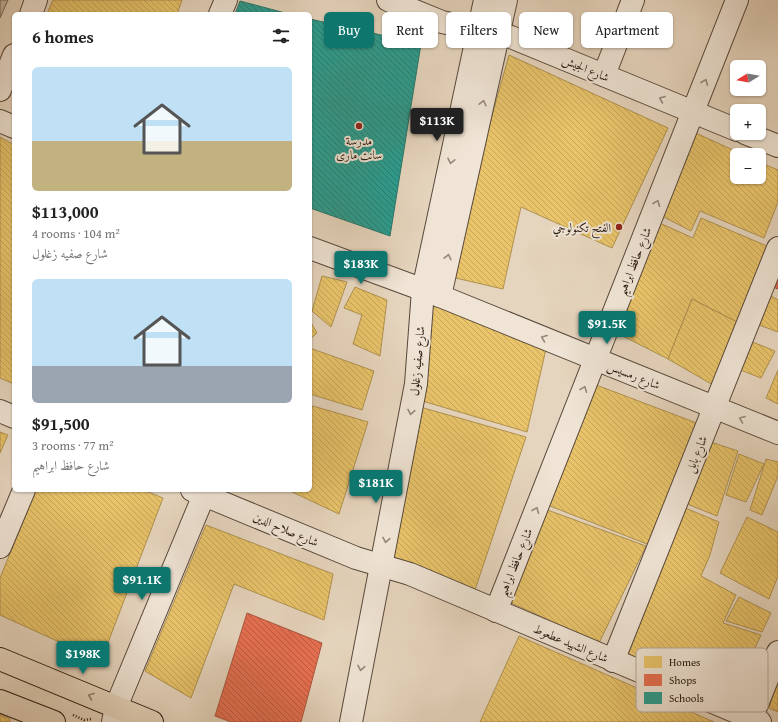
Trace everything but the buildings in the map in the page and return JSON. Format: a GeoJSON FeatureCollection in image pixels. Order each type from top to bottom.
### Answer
{"type":"FeatureCollection","features":[{"type":"Feature","properties":{"kind":"main road"},"geometry":{"type":"LineString","coordinates":[[0,659],[114,714],[152,722]]}},
{"type":"Feature","properties":{"kind":"main road"},"geometry":{"type":"LineString","coordinates":[[0,701],[54,722]]}},
{"type":"Feature","properties":{"kind":"street"},"geometry":{"type":"LineString","coordinates":[[32,12],[36,0]]}},
{"type":"Feature","properties":{"kind":"street"},"geometry":{"type":"LineString","coordinates":[[221,12],[226,0]]}},
{"type":"Feature","properties":{"kind":"street","name":"شارع الجيش"},"geometry":{"type":"LineString","coordinates":[[388,0],[446,23]]}},
{"type":"Feature","properties":{"kind":"street","name":"شارع صفيه زغلول"},"geometry":{"type":"LineString","coordinates":[[485,0],[486,12]]}},
{"type":"Feature","properties":{"kind":"street","name":"شارع صفيه زغلول"},"geometry":{"type":"LineString","coordinates":[[499,12],[506,0]]}},
{"type":"Feature","properties":{"kind":"street"},"geometry":{"type":"LineString","coordinates":[[604,75],[633,0]]}},
{"type":"Feature","properties":{"kind":"street","name":"شارع حافظ ابراهيم"},"geometry":{"type":"LineString","coordinates":[[496,611],[738,0]]}},
{"type":"Feature","properties":{"kind":"street","name":"شارع الجيش"},"geometry":{"type":"LineString","coordinates":[[511,41],[604,75],[730,127]]}},
{"type":"Feature","properties":{"kind":"street","name":"شارع صفيه زغلول"},"geometry":{"type":"LineString","coordinates":[[351,722],[432,293],[485,48]]}},
{"type":"Feature","properties":{"kind":"street"},"geometry":{"type":"LineString","coordinates":[[0,90],[12,60]]}},
{"type":"Feature","properties":{"kind":"street"},"geometry":{"type":"LineString","coordinates":[[0,121],[12,125]]}},
{"type":"Feature","properties":{"kind":"street"},"geometry":{"type":"LineString","coordinates":[[763,140],[778,146]]}},
{"type":"Feature","properties":{"kind":"street","name":"شارع بابل"},"geometry":{"type":"LineString","coordinates":[[613,660],[778,248]]}},
{"type":"Feature","properties":{"kind":"street","name":"شارع رمسيس"},"geometry":{"type":"LineString","coordinates":[[312,249],[432,293],[778,433]]}},
{"type":"Feature","properties":{"kind":"street"},"geometry":{"type":"LineString","coordinates":[[0,411],[12,416]]}},
{"type":"Feature","properties":{"kind":"street"},"geometry":{"type":"LineString","coordinates":[[0,547],[23,492]]}},
{"type":"Feature","properties":{"kind":"street"},"geometry":{"type":"LineString","coordinates":[[114,714],[201,492]]}},
{"type":"Feature","properties":{"kind":"street","name":"شارع صلاح الدين"},"geometry":{"type":"LineString","coordinates":[[201,492],[356,558],[381,566]]}},
{"type":"Feature","properties":{"kind":"street","name":"شارع الشهيد عطعوط"},"geometry":{"type":"LineString","coordinates":[[381,566],[410,574],[636,670]]}},
{"type":"Feature","properties":{"kind":"street"},"geometry":{"type":"LineString","coordinates":[[768,681],[778,652]]}},
{"type":"Feature","properties":{"kind":"street","name":"شارع الشهيد عطعوط"},"geometry":{"type":"LineString","coordinates":[[733,712],[754,721]]}},
{"type":"Feature","properties":{"kind":"shaded area"},"geometry":{"type":"Polygon","coordinates":[[[0,0],[8,0],[0,18],[0,0]]]}},
{"type":"Feature","properties":{"kind":"place","name":"مدرسة سانت مارى"},"geometry":{"type":"Point","coordinates":[359,126]}},
{"type":"Feature","properties":{"kind":"place","name":"الفتح تكنولوجي"},"geometry":{"type":"Point","coordinates":[619,227]}}]}
